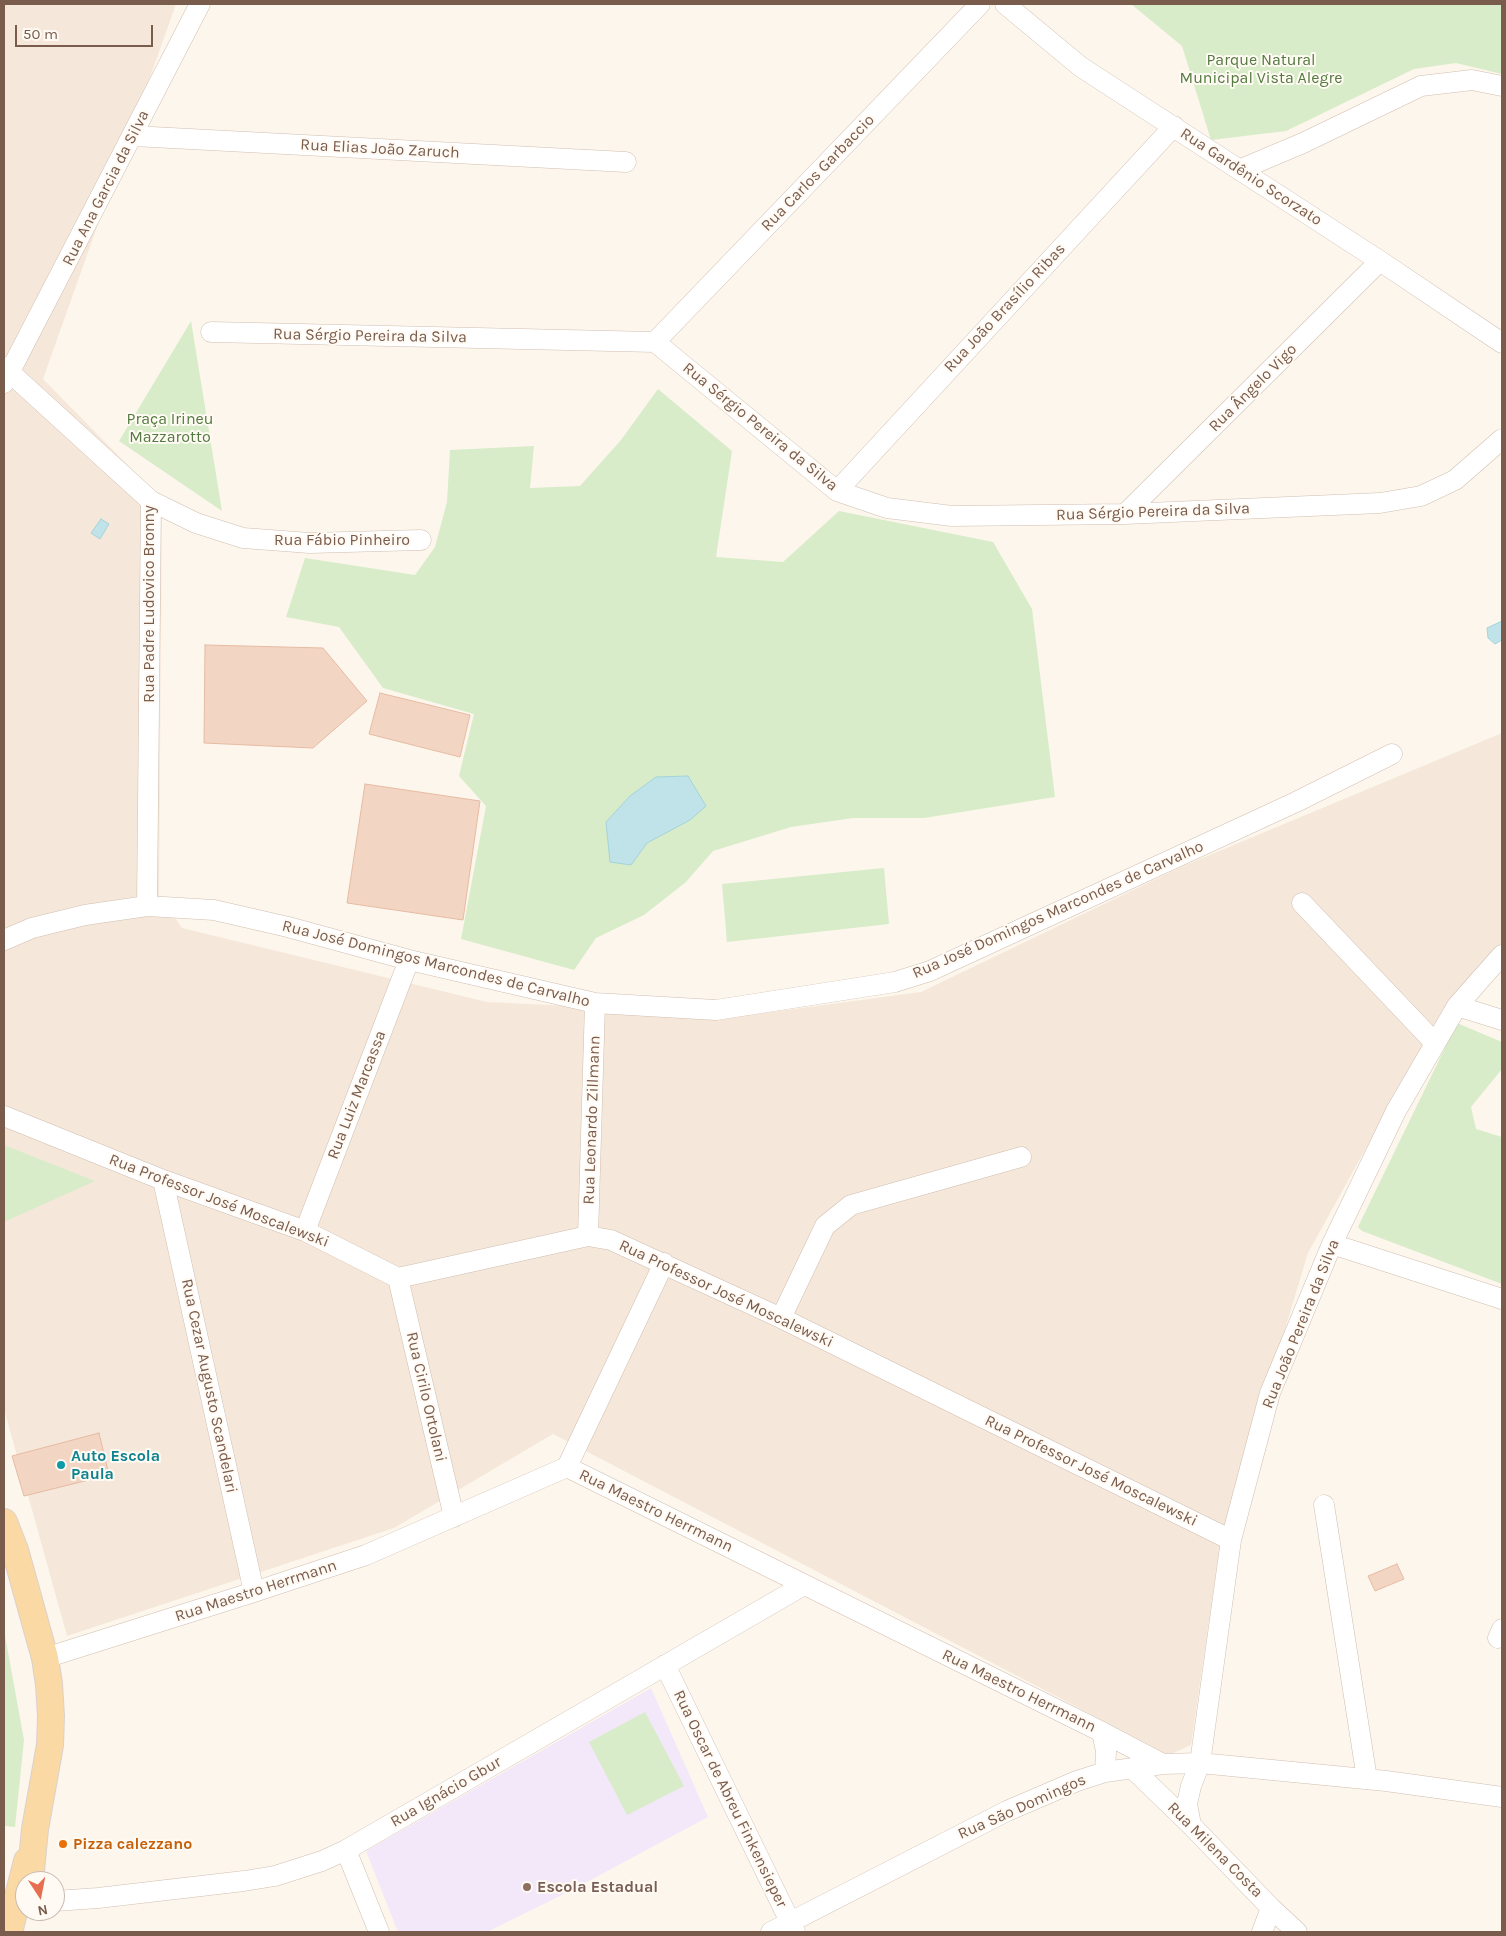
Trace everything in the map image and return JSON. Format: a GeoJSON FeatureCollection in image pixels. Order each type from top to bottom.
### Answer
{"type":"FeatureCollection","features":[{"type":"Feature","properties":{"kind":"main road"},"geometry":{"type":"LineString","coordinates":[[4,1512],[44,1658],[49,1684],[50,1745],[31,1871]]}},
{"type":"Feature","properties":{"kind":"main road"},"geometry":{"type":"LineString","coordinates":[[4,1522],[15,1550]]}},
{"type":"Feature","properties":{"kind":"main road"},"geometry":{"type":"LineString","coordinates":[[9,1932],[36,1829]]}},
{"type":"Feature","properties":{"kind":"street","name":"Rua Ana Garcia da Silva"},"geometry":{"type":"LineString","coordinates":[[6,374],[133,136],[200,4]]}},
{"type":"Feature","properties":{"kind":"street","name":"Rua Carlos Garbaccio"},"geometry":{"type":"LineString","coordinates":[[655,342],[980,4]]}},
{"type":"Feature","properties":{"kind":"street","name":"Rua Gardênio Scorzato"},"geometry":{"type":"LineString","coordinates":[[1005,4],[1081,67],[1380,261],[1502,343]]}},
{"type":"Feature","properties":{"kind":"street"},"geometry":{"type":"LineString","coordinates":[[1240,170],[1303,143],[1421,86],[1472,80],[1502,86]]}},
{"type":"Feature","properties":{"kind":"street","name":"Rua João Brasílio Ribas"},"geometry":{"type":"LineString","coordinates":[[837,491],[1174,126]]}},
{"type":"Feature","properties":{"kind":"street","name":"Rua Elias João Zaruch"},"geometry":{"type":"LineString","coordinates":[[133,136],[626,162]]}},
{"type":"Feature","properties":{"kind":"street","name":"Rua Ângelo Vigo"},"geometry":{"type":"LineString","coordinates":[[1125,514],[1380,261]]}},
{"type":"Feature","properties":{"kind":"street","name":"Rua Sérgio Pereira da Silva"},"geometry":{"type":"LineString","coordinates":[[211,332],[655,342],[837,491],[887,508],[952,516],[1125,514],[1380,503],[1420,496],[1455,480],[1502,439]]}},
{"type":"Feature","properties":{"kind":"street","name":"Rua Padre Ludovico Bronny"},"geometry":{"type":"LineString","coordinates":[[6,374],[151,501],[147,906]]}},
{"type":"Feature","properties":{"kind":"street","name":"Rua Fábio Pinheiro"},"geometry":{"type":"LineString","coordinates":[[151,501],[196,523],[243,538],[310,543],[421,540]]}},
{"type":"Feature","properties":{"kind":"street","name":"Rua José Domingos Marcondes de Carvalho"},"geometry":{"type":"LineString","coordinates":[[4,940],[32,928],[85,915],[147,906],[214,910],[288,927],[409,960],[595,1003],[716,1010],[895,982],[930,970],[1296,802],[1392,754]]}},
{"type":"Feature","properties":{"kind":"street"},"geometry":{"type":"LineString","coordinates":[[1302,903],[1435,1043]]}},
{"type":"Feature","properties":{"kind":"street","name":"Rua João Pereira da Silva"},"geometry":{"type":"LineString","coordinates":[[1192,1824],[1187,1804],[1191,1786],[1200,1763],[1231,1540],[1270,1393],[1332,1244],[1396,1111],[1457,1006],[1502,955]]}},
{"type":"Feature","properties":{"kind":"street","name":"Rua Luiz Marcassa"},"geometry":{"type":"LineString","coordinates":[[305,1231],[409,960]]}},
{"type":"Feature","properties":{"kind":"street","name":"Rua Leonardo Zillmann"},"geometry":{"type":"LineString","coordinates":[[588,1236],[595,1003]]}},
{"type":"Feature","properties":{"kind":"street"},"geometry":{"type":"LineString","coordinates":[[1457,1006],[1502,1020]]}},
{"type":"Feature","properties":{"kind":"street","name":"Rua Professor José Moscalewski"},"geometry":{"type":"LineString","coordinates":[[4,1116],[163,1180],[305,1231],[398,1278],[588,1236],[611,1240],[781,1318],[1231,1540]]}},
{"type":"Feature","properties":{"kind":"street"},"geometry":{"type":"LineString","coordinates":[[781,1318],[825,1226],[850,1205],[1021,1157]]}},
{"type":"Feature","properties":{"kind":"street","name":"Rua Cezar Augusto Scandelari"},"geometry":{"type":"LineString","coordinates":[[163,1180],[254,1592]]}},
{"type":"Feature","properties":{"kind":"street"},"geometry":{"type":"LineString","coordinates":[[1332,1244],[1502,1299]]}},
{"type":"Feature","properties":{"kind":"street"},"geometry":{"type":"LineString","coordinates":[[567,1467],[664,1263]]}},
{"type":"Feature","properties":{"kind":"street","name":"Rua Cirilo Ortolani"},"geometry":{"type":"LineString","coordinates":[[398,1278],[454,1517]]}},
{"type":"Feature","properties":{"kind":"street","name":"Rua Maestro Herrmann"},"geometry":{"type":"LineString","coordinates":[[44,1658],[366,1555],[567,1467],[1163,1764]]}},
{"type":"Feature","properties":{"kind":"street"},"geometry":{"type":"LineString","coordinates":[[1324,1505],[1367,1779]]}},
{"type":"Feature","properties":{"kind":"street","name":"Rua Ignácio Gbur"},"geometry":{"type":"LineString","coordinates":[[65,1900],[98,1898],[244,1881],[301,1869],[346,1850],[804,1584]]}},
{"type":"Feature","properties":{"kind":"street","name":"Rua Oscar de Abreu Finkensieper"},"geometry":{"type":"LineString","coordinates":[[665,1665],[793,1927]]}},
{"type":"Feature","properties":{"kind":"street"},"geometry":{"type":"LineString","coordinates":[[1102,1732],[1106,1751],[1105,1772]]}},
{"type":"Feature","properties":{"kind":"street","name":"Rua São Domingos"},"geometry":{"type":"LineString","coordinates":[[771,1932],[793,1927],[1007,1811],[1077,1781],[1105,1772],[1163,1764],[1200,1763],[1367,1779],[1502,1797]]}},
{"type":"Feature","properties":{"kind":"street","name":"Rua Milena Costa"},"geometry":{"type":"LineString","coordinates":[[1132,1768],[1192,1824],[1271,1908],[1298,1932]]}},
{"type":"Feature","properties":{"kind":"street"},"geometry":{"type":"LineString","coordinates":[[346,1850],[379,1932]]}},
{"type":"Feature","properties":{"kind":"street"},"geometry":{"type":"LineString","coordinates":[[1262,1932],[1271,1908]]}},
{"type":"Feature","properties":{"kind":"shaded area"},"geometry":{"type":"Polygon","coordinates":[[[4,4],[176,4],[43,379],[162,500],[159,895],[182,928],[487,1002],[749,1015],[921,992],[1181,867],[1502,733],[1502,944],[1443,1009],[1308,1253],[1220,1544],[1191,1745],[1169,1755],[553,1434],[394,1528],[67,1636],[4,1409],[4,4]]]}},
{"type":"Feature","properties":{"kind":"shaded area"},"geometry":{"type":"Polygon","coordinates":[[[651,1688],[708,1817],[570,1891],[487,1932],[398,1932],[366,1851],[651,1688]]]}},
{"type":"Feature","properties":{"kind":"green space","name":"Parque Natural Municipal Vista Alegre"},"geometry":{"type":"Polygon","coordinates":[[[1131,4],[1502,4],[1502,74],[1456,63],[1414,69],[1286,131],[1211,140],[1182,46],[1131,4]]]}},
{"type":"Feature","properties":{"kind":"green space","name":"Praça Irineu Mazzarotto"},"geometry":{"type":"Polygon","coordinates":[[[191,321],[222,511],[119,441],[191,321]]]}},
{"type":"Feature","properties":{"kind":"green space"},"geometry":{"type":"Polygon","coordinates":[[[658,389],[732,451],[716,557],[783,562],[839,511],[993,542],[1032,609],[1055,797],[924,818],[853,818],[791,827],[713,851],[686,882],[644,915],[596,938],[574,970],[461,939],[486,806],[459,776],[474,714],[383,688],[339,627],[286,617],[305,558],[415,575],[435,547],[447,502],[450,450],[534,446],[530,488],[580,486],[621,440],[658,389]]]}},
{"type":"Feature","properties":{"kind":"green space"},"geometry":{"type":"Polygon","coordinates":[[[884,868],[889,924],[727,942],[722,884],[884,868]]]}},
{"type":"Feature","properties":{"kind":"green space"},"geometry":{"type":"Polygon","coordinates":[[[1457,1023],[1502,1042],[1502,1069],[1471,1107],[1476,1129],[1502,1137],[1502,1284],[1362,1231],[1358,1227],[1457,1023]]]}},
{"type":"Feature","properties":{"kind":"green space"},"geometry":{"type":"Polygon","coordinates":[[[4,1145],[95,1181],[4,1222],[4,1145]]]}},
{"type":"Feature","properties":{"kind":"green space"},"geometry":{"type":"Polygon","coordinates":[[[4,1630],[24,1740],[15,1827],[4,1826],[4,1630]]]}},
{"type":"Feature","properties":{"kind":"green space"},"geometry":{"type":"Polygon","coordinates":[[[645,1712],[684,1786],[627,1815],[589,1742],[645,1712]]]}},
{"type":"Feature","properties":{"kind":"water"},"geometry":{"type":"Polygon","coordinates":[[[101,519],[109,524],[100,539],[91,533],[101,519]]]}},
{"type":"Feature","properties":{"kind":"water"},"geometry":{"type":"Polygon","coordinates":[[[1502,621],[1502,640],[1495,644],[1488,638],[1487,628],[1502,621]]]}},
{"type":"Feature","properties":{"kind":"water"},"geometry":{"type":"Polygon","coordinates":[[[688,776],[706,806],[690,820],[647,843],[631,865],[610,862],[606,822],[630,796],[656,777],[688,776]]]}},
{"type":"Feature","properties":{"kind":"building"},"geometry":{"type":"Polygon","coordinates":[[[205,645],[323,648],[367,701],[313,748],[204,743],[205,645]]]}},
{"type":"Feature","properties":{"kind":"building"},"geometry":{"type":"Polygon","coordinates":[[[380,693],[470,715],[460,757],[369,734],[380,693]]]}},
{"type":"Feature","properties":{"kind":"building"},"geometry":{"type":"Polygon","coordinates":[[[365,784],[480,801],[463,920],[347,903],[365,784]]]}},
{"type":"Feature","properties":{"kind":"building","name":"Auto Escola Paula"},"geometry":{"type":"Polygon","coordinates":[[[99,1433],[109,1475],[24,1496],[12,1456],[99,1433]]]}},
{"type":"Feature","properties":{"kind":"building"},"geometry":{"type":"Polygon","coordinates":[[[1397,1564],[1404,1579],[1375,1591],[1368,1576],[1397,1564]]]}},
{"type":"Feature","properties":{"kind":"place","name":"Auto Escola Paula"},"geometry":{"type":"Point","coordinates":[61,1465]}},
{"type":"Feature","properties":{"kind":"place","name":"Pizza calezzano"},"geometry":{"type":"Point","coordinates":[63,1844]}},
{"type":"Feature","properties":{"kind":"place","name":"Escola Estadual"},"geometry":{"type":"Point","coordinates":[527,1887]}}]}
